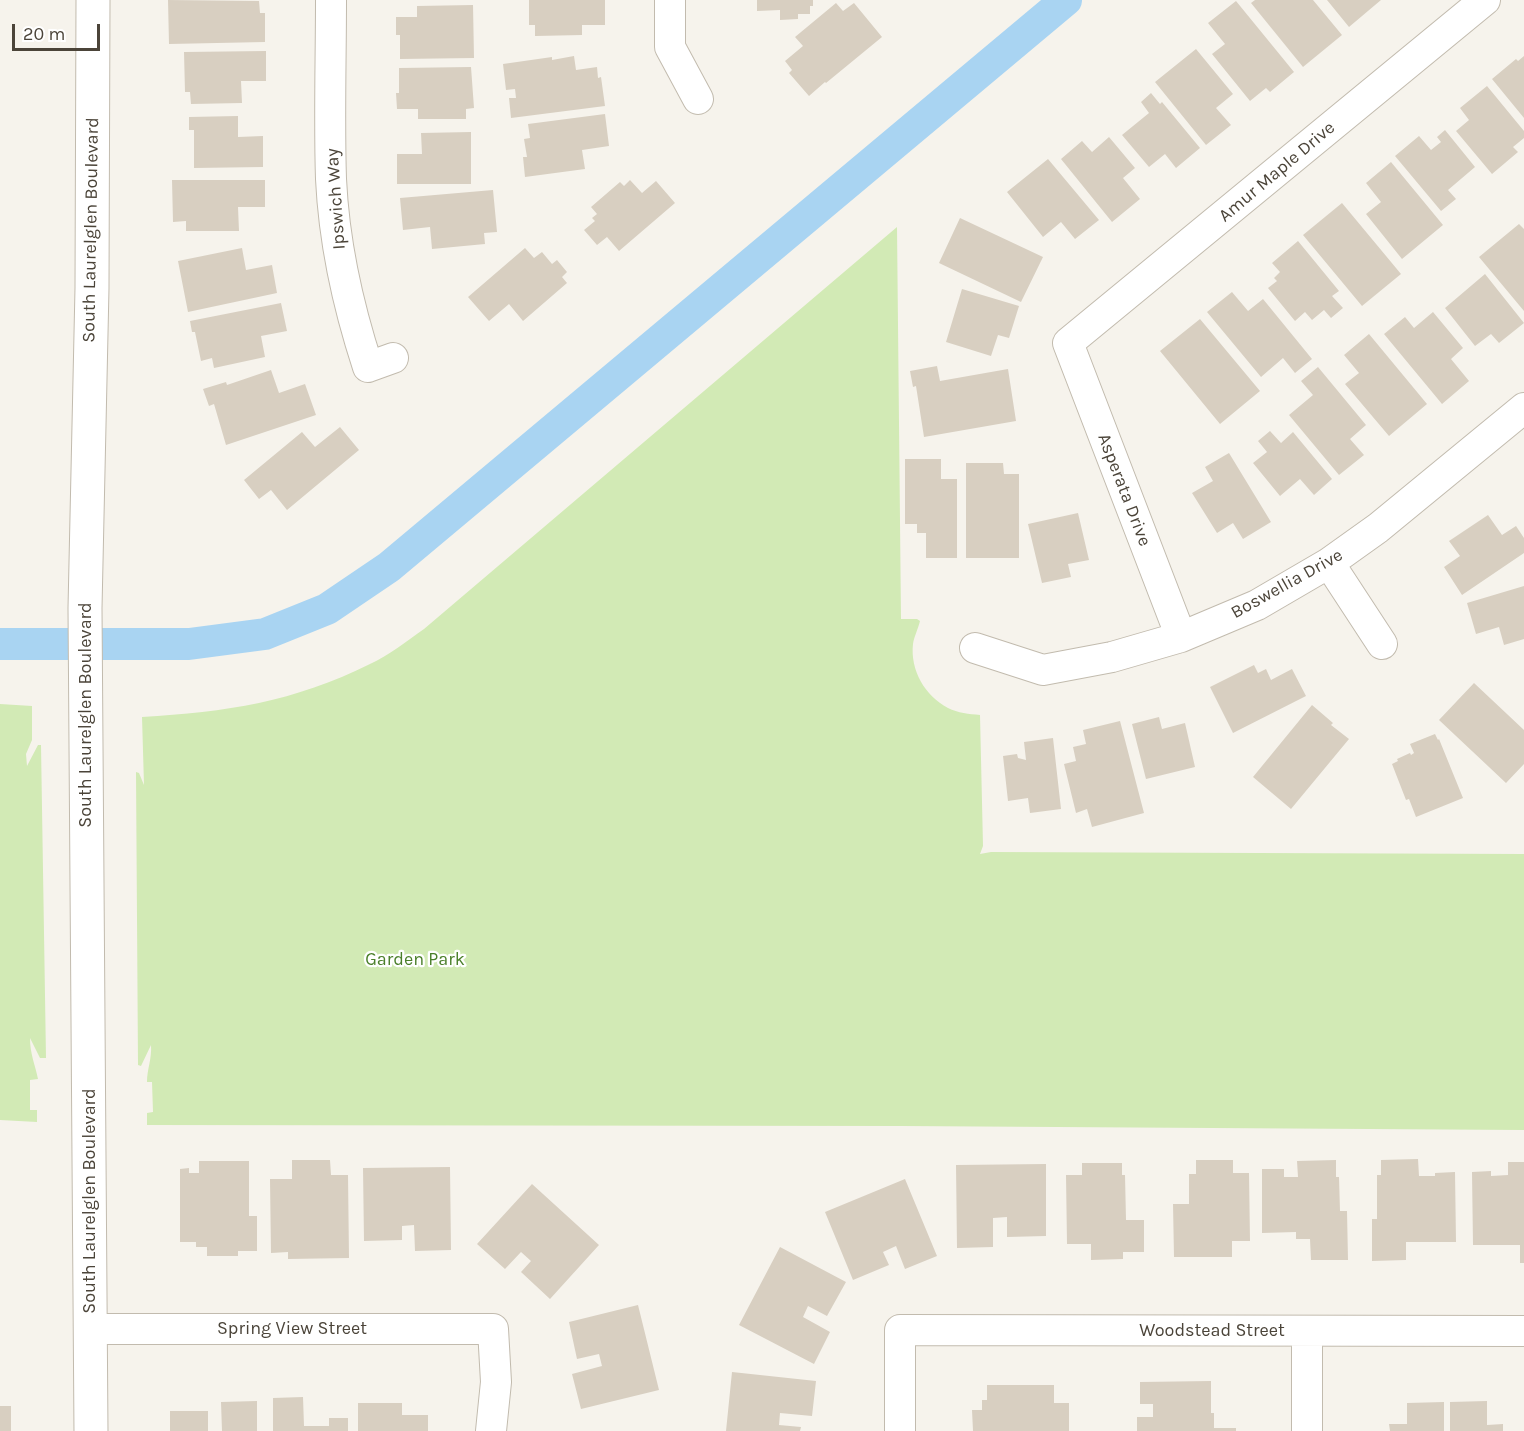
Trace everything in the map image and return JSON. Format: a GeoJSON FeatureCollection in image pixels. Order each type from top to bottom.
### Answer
{"type":"FeatureCollection","features":[{"type":"Feature","properties":{"kind":"street","name":"South Laurelglen Boulevard"},"geometry":{"type":"LineString","coordinates":[[91,1431],[85,608],[92,288],[93,0]]}},
{"type":"Feature","properties":{"kind":"street","name":"Ipswich Way"},"geometry":{"type":"LineString","coordinates":[[331,0],[331,180],[341,263],[357,333],[368,367],[393,358]]}},
{"type":"Feature","properties":{"kind":"street"},"geometry":{"type":"LineString","coordinates":[[670,0],[670,46],[698,99]]}},
{"type":"Feature","properties":{"kind":"street","name":"Amur Maple Drive"},"geometry":{"type":"LineString","coordinates":[[1068,343],[1485,0]]}},
{"type":"Feature","properties":{"kind":"street","name":"Asperata Drive"},"geometry":{"type":"LineString","coordinates":[[1068,343],[1181,637]]}},
{"type":"Feature","properties":{"kind":"street","name":"Boswellia Drive"},"geometry":{"type":"LineString","coordinates":[[975,648],[1043,670],[1112,657],[1181,637],[1257,605],[1329,563],[1378,528],[1524,408]]}},
{"type":"Feature","properties":{"kind":"street"},"geometry":{"type":"LineString","coordinates":[[1329,563],[1382,644]]}},
{"type":"Feature","properties":{"kind":"street","name":"Spring View Street"},"geometry":{"type":"LineString","coordinates":[[91,1329],[493,1329],[496,1382],[491,1431]]}},
{"type":"Feature","properties":{"kind":"street","name":"Woodstead Street"},"geometry":{"type":"LineString","coordinates":[[900,1431],[900,1330],[1524,1331]]}},
{"type":"Feature","properties":{"kind":"street"},"geometry":{"type":"LineString","coordinates":[[1307,1331],[1307,1431]]}},
{"type":"Feature","properties":{"kind":"green space","name":"Garden Park"},"geometry":{"type":"Polygon","coordinates":[[[897,227],[901,619],[920,621],[914,641],[914,663],[921,681],[932,697],[948,708],[980,715],[983,846],[980,854],[991,852],[1524,854],[1524,1130],[147,1125],[147,1113],[153,1112],[152,1082],[147,1082],[151,1045],[141,1066],[138,1065],[136,772],[139,773],[144,785],[142,717],[231,708],[287,696],[342,677],[391,652],[424,629],[897,227]]]}},
{"type":"Feature","properties":{"kind":"green space"},"geometry":{"type":"Polygon","coordinates":[[[0,704],[32,706],[32,740],[26,754],[27,766],[38,745],[41,745],[46,1058],[40,1058],[30,1038],[38,1079],[30,1080],[30,1110],[37,1110],[37,1122],[0,1120],[0,704]]]}},
{"type":"Feature","properties":{"kind":"building"},"geometry":{"type":"Polygon","coordinates":[[[168,0],[259,1],[260,13],[265,13],[265,42],[169,44],[168,0]]]}},
{"type":"Feature","properties":{"kind":"building"},"geometry":{"type":"Polygon","coordinates":[[[529,0],[605,0],[605,25],[582,25],[582,35],[535,36],[535,25],[529,25],[529,0]]]}},
{"type":"Feature","properties":{"kind":"building"},"geometry":{"type":"Polygon","coordinates":[[[757,0],[813,0],[813,6],[810,6],[810,14],[798,14],[798,19],[780,20],[780,10],[757,11],[757,0]]]}},
{"type":"Feature","properties":{"kind":"building"},"geometry":{"type":"Polygon","coordinates":[[[1255,0],[1313,0],[1342,35],[1303,67],[1251,3],[1255,0]]]}},
{"type":"Feature","properties":{"kind":"building"},"geometry":{"type":"Polygon","coordinates":[[[1327,0],[1381,0],[1349,27],[1327,0]]]}},
{"type":"Feature","properties":{"kind":"building"},"geometry":{"type":"Polygon","coordinates":[[[1236,1],[1294,72],[1270,92],[1266,88],[1250,101],[1212,54],[1225,44],[1208,23],[1236,1]]]}},
{"type":"Feature","properties":{"kind":"building"},"geometry":{"type":"Polygon","coordinates":[[[836,3],[843,11],[854,3],[882,37],[809,96],[789,73],[792,70],[785,61],[803,46],[795,37],[836,3]]]}},
{"type":"Feature","properties":{"kind":"building"},"geometry":{"type":"Polygon","coordinates":[[[473,5],[474,58],[400,59],[400,35],[396,35],[396,17],[417,17],[417,6],[473,5]]]}},
{"type":"Feature","properties":{"kind":"building"},"geometry":{"type":"Polygon","coordinates":[[[1196,49],[1233,94],[1216,108],[1231,125],[1206,145],[1155,82],[1196,49]]]}},
{"type":"Feature","properties":{"kind":"building"},"geometry":{"type":"Polygon","coordinates":[[[266,51],[266,81],[241,81],[242,103],[191,104],[190,92],[185,92],[184,52],[266,51]]]}},
{"type":"Feature","properties":{"kind":"building"},"geometry":{"type":"Polygon","coordinates":[[[574,56],[576,70],[597,67],[598,78],[601,77],[605,106],[511,118],[509,98],[516,98],[515,89],[506,90],[503,64],[574,56]]]}},
{"type":"Feature","properties":{"kind":"building"},"geometry":{"type":"Polygon","coordinates":[[[1524,56],[1524,118],[1492,79],[1516,59],[1518,61],[1524,56]]]}},
{"type":"Feature","properties":{"kind":"building"},"geometry":{"type":"Polygon","coordinates":[[[471,67],[474,108],[466,109],[466,119],[418,119],[418,109],[397,109],[399,68],[471,67]]]}},
{"type":"Feature","properties":{"kind":"building"},"geometry":{"type":"Polygon","coordinates":[[[1487,86],[1524,131],[1524,138],[1513,147],[1518,152],[1492,174],[1456,131],[1469,120],[1460,108],[1487,86]]]}},
{"type":"Feature","properties":{"kind":"building"},"geometry":{"type":"Polygon","coordinates":[[[1151,93],[1160,104],[1162,102],[1200,148],[1176,168],[1165,154],[1149,167],[1122,135],[1149,113],[1141,102],[1151,93]]]}},
{"type":"Feature","properties":{"kind":"building"},"geometry":{"type":"Polygon","coordinates":[[[605,114],[609,146],[582,150],[585,169],[525,177],[523,157],[527,157],[524,139],[530,138],[528,124],[605,114]]]}},
{"type":"Feature","properties":{"kind":"building"},"geometry":{"type":"Polygon","coordinates":[[[238,116],[238,137],[263,136],[263,167],[194,168],[194,130],[189,130],[189,117],[238,116]]]}},
{"type":"Feature","properties":{"kind":"building"},"geometry":{"type":"Polygon","coordinates":[[[1445,130],[1475,167],[1448,190],[1456,199],[1441,211],[1395,156],[1419,136],[1431,150],[1441,142],[1437,137],[1445,130]]]}},
{"type":"Feature","properties":{"kind":"building"},"geometry":{"type":"Polygon","coordinates":[[[471,132],[471,184],[397,184],[397,154],[422,154],[421,133],[471,132]]]}},
{"type":"Feature","properties":{"kind":"building"},"geometry":{"type":"Polygon","coordinates":[[[1109,137],[1135,168],[1123,178],[1140,199],[1112,222],[1061,159],[1082,141],[1092,152],[1109,137]]]}},
{"type":"Feature","properties":{"kind":"building"},"geometry":{"type":"Polygon","coordinates":[[[1048,159],[1099,220],[1075,239],[1061,222],[1043,237],[1007,192],[1048,159]]]}},
{"type":"Feature","properties":{"kind":"building"},"geometry":{"type":"Polygon","coordinates":[[[1391,162],[1443,225],[1402,259],[1366,214],[1381,202],[1366,183],[1391,162]]]}},
{"type":"Feature","properties":{"kind":"building"},"geometry":{"type":"Polygon","coordinates":[[[172,180],[265,180],[265,207],[238,207],[239,231],[186,231],[186,221],[173,222],[172,180]]]}},
{"type":"Feature","properties":{"kind":"building"},"geometry":{"type":"Polygon","coordinates":[[[630,180],[642,193],[656,181],[675,203],[619,251],[607,237],[597,245],[584,230],[595,221],[592,218],[597,214],[591,207],[620,182],[624,186],[630,180]]]}},
{"type":"Feature","properties":{"kind":"building"},"geometry":{"type":"Polygon","coordinates":[[[493,190],[497,232],[484,233],[485,244],[432,249],[430,227],[403,230],[400,198],[493,190]]]}},
{"type":"Feature","properties":{"kind":"building"},"geometry":{"type":"Polygon","coordinates":[[[1342,203],[1401,274],[1362,306],[1303,235],[1342,203]]]}},
{"type":"Feature","properties":{"kind":"building"},"geometry":{"type":"Polygon","coordinates":[[[960,218],[1043,257],[1021,302],[939,263],[960,218]]]}},
{"type":"Feature","properties":{"kind":"building"},"geometry":{"type":"Polygon","coordinates":[[[1519,224],[1524,229],[1524,311],[1479,257],[1519,224]]]}},
{"type":"Feature","properties":{"kind":"building"},"geometry":{"type":"Polygon","coordinates":[[[1298,241],[1339,291],[1332,296],[1343,308],[1331,318],[1324,310],[1312,320],[1305,312],[1295,321],[1268,288],[1277,281],[1274,278],[1280,272],[1272,263],[1298,241]]]}},
{"type":"Feature","properties":{"kind":"building"},"geometry":{"type":"Polygon","coordinates":[[[242,248],[246,270],[272,265],[277,293],[188,312],[178,261],[242,248]]]}},
{"type":"Feature","properties":{"kind":"building"},"geometry":{"type":"Polygon","coordinates":[[[525,248],[534,258],[542,252],[552,264],[557,260],[567,272],[562,277],[567,283],[523,321],[509,304],[489,321],[468,297],[525,248]]]}},
{"type":"Feature","properties":{"kind":"building"},"geometry":{"type":"Polygon","coordinates":[[[1485,274],[1524,323],[1499,343],[1491,334],[1475,346],[1445,308],[1485,274]]]}},
{"type":"Feature","properties":{"kind":"building"},"geometry":{"type":"Polygon","coordinates":[[[962,289],[1019,306],[1009,338],[998,335],[991,356],[946,342],[962,289]]]}},
{"type":"Feature","properties":{"kind":"building"},"geometry":{"type":"Polygon","coordinates":[[[1232,292],[1248,311],[1263,299],[1312,359],[1295,373],[1283,358],[1261,377],[1207,312],[1232,292]]]}},
{"type":"Feature","properties":{"kind":"building"},"geometry":{"type":"Polygon","coordinates":[[[281,303],[287,331],[261,336],[265,357],[214,368],[212,358],[201,361],[195,332],[192,332],[190,321],[281,303]]]}},
{"type":"Feature","properties":{"kind":"building"},"geometry":{"type":"Polygon","coordinates":[[[1433,312],[1463,348],[1451,359],[1469,381],[1442,404],[1384,334],[1405,317],[1414,328],[1433,312]]]}},
{"type":"Feature","properties":{"kind":"building"},"geometry":{"type":"Polygon","coordinates":[[[1200,319],[1260,391],[1220,424],[1160,351],[1200,319]]]}},
{"type":"Feature","properties":{"kind":"building"},"geometry":{"type":"Polygon","coordinates":[[[1369,334],[1427,404],[1389,436],[1345,384],[1359,373],[1344,355],[1369,334]]]}},
{"type":"Feature","properties":{"kind":"building"},"geometry":{"type":"Polygon","coordinates":[[[937,366],[940,381],[1008,369],[1016,421],[924,437],[916,386],[913,387],[910,371],[937,366]]]}},
{"type":"Feature","properties":{"kind":"building"},"geometry":{"type":"Polygon","coordinates":[[[1318,367],[1366,425],[1350,439],[1364,455],[1339,475],[1289,415],[1313,395],[1301,381],[1318,367]]]}},
{"type":"Feature","properties":{"kind":"building"},"geometry":{"type":"Polygon","coordinates":[[[271,370],[279,393],[305,384],[316,415],[226,445],[214,404],[209,406],[203,389],[226,382],[227,385],[271,370]]]}},
{"type":"Feature","properties":{"kind":"building"},"geometry":{"type":"Polygon","coordinates":[[[340,427],[359,450],[287,510],[271,490],[259,499],[244,480],[302,432],[315,447],[340,427]]]}},
{"type":"Feature","properties":{"kind":"building"},"geometry":{"type":"Polygon","coordinates":[[[1270,431],[1281,443],[1293,432],[1332,479],[1314,495],[1300,479],[1280,496],[1253,463],[1267,452],[1258,441],[1270,431]]]}},
{"type":"Feature","properties":{"kind":"building"},"geometry":{"type":"Polygon","coordinates":[[[1229,453],[1271,522],[1243,539],[1233,523],[1217,533],[1192,493],[1213,481],[1205,467],[1229,453]]]}},
{"type":"Feature","properties":{"kind":"building"},"geometry":{"type":"Polygon","coordinates":[[[905,459],[941,459],[941,479],[957,479],[957,558],[926,558],[926,533],[917,533],[917,524],[905,524],[905,459]]]}},
{"type":"Feature","properties":{"kind":"building"},"geometry":{"type":"Polygon","coordinates":[[[966,463],[1003,463],[1004,474],[1019,474],[1019,558],[966,558],[966,463]]]}},
{"type":"Feature","properties":{"kind":"building"},"geometry":{"type":"Polygon","coordinates":[[[1078,513],[1089,560],[1068,564],[1071,577],[1042,583],[1028,524],[1078,513]]]}},
{"type":"Feature","properties":{"kind":"building"},"geometry":{"type":"Polygon","coordinates":[[[1488,515],[1502,535],[1516,526],[1524,538],[1524,553],[1462,595],[1444,567],[1460,556],[1449,541],[1488,515]]]}},
{"type":"Feature","properties":{"kind":"building"},"geometry":{"type":"Polygon","coordinates":[[[1524,586],[1524,639],[1504,645],[1499,627],[1476,634],[1467,603],[1524,586]]]}},
{"type":"Feature","properties":{"kind":"building"},"geometry":{"type":"Polygon","coordinates":[[[1254,665],[1258,673],[1266,669],[1271,680],[1292,669],[1306,696],[1233,733],[1210,687],[1254,665]]]}},
{"type":"Feature","properties":{"kind":"building"},"geometry":{"type":"Polygon","coordinates":[[[1474,683],[1524,730],[1524,764],[1506,783],[1439,720],[1474,683]]]}},
{"type":"Feature","properties":{"kind":"building"},"geometry":{"type":"Polygon","coordinates":[[[1312,705],[1333,723],[1331,725],[1349,739],[1291,809],[1253,777],[1312,705]]]}},
{"type":"Feature","properties":{"kind":"building"},"geometry":{"type":"Polygon","coordinates":[[[1159,717],[1162,729],[1185,723],[1195,767],[1146,779],[1132,724],[1159,717]]]}},
{"type":"Feature","properties":{"kind":"building"},"geometry":{"type":"Polygon","coordinates":[[[1120,721],[1144,813],[1092,827],[1087,809],[1076,813],[1064,764],[1076,761],[1073,747],[1086,744],[1083,730],[1120,721]]]}},
{"type":"Feature","properties":{"kind":"building"},"geometry":{"type":"Polygon","coordinates":[[[1435,734],[1463,798],[1416,817],[1409,799],[1406,800],[1392,764],[1398,761],[1397,759],[1414,753],[1410,744],[1435,734]]]}},
{"type":"Feature","properties":{"kind":"building"},"geometry":{"type":"Polygon","coordinates":[[[1053,738],[1061,809],[1030,813],[1028,798],[1008,801],[1003,756],[1017,754],[1018,758],[1026,760],[1024,742],[1053,738]]]}},
{"type":"Feature","properties":{"kind":"building"},"geometry":{"type":"Polygon","coordinates":[[[1418,1159],[1419,1176],[1455,1172],[1456,1242],[1406,1242],[1406,1260],[1372,1261],[1372,1219],[1377,1219],[1377,1175],[1381,1175],[1381,1160],[1418,1159]]]}},
{"type":"Feature","properties":{"kind":"building"},"geometry":{"type":"Polygon","coordinates":[[[292,1160],[330,1160],[331,1175],[348,1175],[349,1258],[288,1259],[288,1252],[271,1253],[270,1179],[292,1179],[292,1160]]]}},
{"type":"Feature","properties":{"kind":"building"},"geometry":{"type":"Polygon","coordinates":[[[1196,1160],[1233,1160],[1233,1173],[1249,1173],[1250,1241],[1232,1241],[1232,1257],[1174,1257],[1173,1204],[1189,1204],[1189,1174],[1196,1174],[1196,1160]]]}},
{"type":"Feature","properties":{"kind":"building"},"geometry":{"type":"Polygon","coordinates":[[[1336,1160],[1340,1211],[1347,1211],[1348,1260],[1311,1260],[1310,1239],[1296,1239],[1296,1232],[1262,1233],[1262,1169],[1284,1169],[1284,1177],[1298,1177],[1297,1161],[1336,1160]]]}},
{"type":"Feature","properties":{"kind":"building"},"geometry":{"type":"Polygon","coordinates":[[[199,1161],[249,1161],[249,1216],[257,1216],[257,1251],[238,1251],[238,1256],[207,1256],[207,1247],[196,1247],[196,1242],[180,1242],[180,1169],[189,1168],[189,1173],[199,1173],[199,1161]]]}},
{"type":"Feature","properties":{"kind":"building"},"geometry":{"type":"Polygon","coordinates":[[[1508,1162],[1524,1162],[1524,1263],[1520,1263],[1520,1245],[1473,1245],[1472,1172],[1491,1171],[1491,1176],[1508,1175],[1508,1162]]]}},
{"type":"Feature","properties":{"kind":"building"},"geometry":{"type":"Polygon","coordinates":[[[1082,1163],[1122,1163],[1122,1175],[1125,1175],[1126,1220],[1144,1220],[1144,1252],[1123,1252],[1123,1259],[1091,1260],[1091,1244],[1067,1244],[1066,1175],[1082,1175],[1082,1163]]]}},
{"type":"Feature","properties":{"kind":"building"},"geometry":{"type":"Polygon","coordinates":[[[1046,1164],[1046,1236],[1007,1237],[1007,1217],[993,1218],[993,1247],[957,1248],[956,1165],[1046,1164]]]}},
{"type":"Feature","properties":{"kind":"building"},"geometry":{"type":"Polygon","coordinates":[[[450,1167],[451,1250],[415,1251],[414,1225],[402,1226],[402,1240],[364,1241],[363,1168],[450,1167]]]}},
{"type":"Feature","properties":{"kind":"building"},"geometry":{"type":"Polygon","coordinates":[[[905,1179],[937,1256],[905,1269],[896,1246],[883,1252],[889,1265],[853,1280],[825,1212],[905,1179]]]}},
{"type":"Feature","properties":{"kind":"building"},"geometry":{"type":"Polygon","coordinates":[[[532,1184],[599,1245],[550,1299],[521,1272],[531,1261],[521,1252],[505,1269],[477,1244],[532,1184]]]}},
{"type":"Feature","properties":{"kind":"building"},"geometry":{"type":"Polygon","coordinates":[[[780,1247],[846,1282],[827,1316],[808,1306],[803,1317],[830,1332],[814,1364],[739,1325],[780,1247]]]}},
{"type":"Feature","properties":{"kind":"building"},"geometry":{"type":"Polygon","coordinates":[[[638,1305],[659,1390],[581,1409],[572,1374],[602,1366],[599,1354],[577,1359],[569,1322],[638,1305]]]}},
{"type":"Feature","properties":{"kind":"building"},"geometry":{"type":"Polygon","coordinates":[[[732,1372],[816,1381],[812,1416],[780,1413],[779,1425],[801,1427],[800,1431],[726,1431],[732,1372]]]}},
{"type":"Feature","properties":{"kind":"building"},"geometry":{"type":"Polygon","coordinates":[[[1211,1381],[1211,1413],[1214,1413],[1214,1428],[1236,1428],[1236,1431],[1137,1431],[1137,1417],[1153,1417],[1153,1404],[1140,1404],[1140,1382],[1211,1381]]]}},
{"type":"Feature","properties":{"kind":"building"},"geometry":{"type":"Polygon","coordinates":[[[987,1385],[1054,1385],[1054,1403],[1069,1403],[1069,1431],[973,1431],[972,1410],[982,1410],[982,1400],[987,1400],[987,1385]]]}},
{"type":"Feature","properties":{"kind":"building"},"geometry":{"type":"Polygon","coordinates":[[[303,1397],[304,1426],[329,1426],[329,1418],[348,1418],[348,1431],[273,1431],[273,1398],[303,1397]]]}},
{"type":"Feature","properties":{"kind":"building"},"geometry":{"type":"Polygon","coordinates":[[[257,1401],[257,1431],[222,1431],[221,1402],[257,1401]]]}},
{"type":"Feature","properties":{"kind":"building"},"geometry":{"type":"Polygon","coordinates":[[[1487,1401],[1487,1425],[1503,1424],[1503,1431],[1450,1431],[1450,1402],[1487,1401]]]}},
{"type":"Feature","properties":{"kind":"building"},"geometry":{"type":"Polygon","coordinates":[[[1444,1402],[1444,1431],[1390,1431],[1389,1424],[1407,1424],[1407,1403],[1444,1402]]]}},
{"type":"Feature","properties":{"kind":"building"},"geometry":{"type":"Polygon","coordinates":[[[358,1403],[402,1403],[402,1415],[428,1415],[428,1431],[358,1431],[358,1403]]]}},
{"type":"Feature","properties":{"kind":"building"},"geometry":{"type":"Polygon","coordinates":[[[0,1406],[11,1406],[11,1431],[0,1431],[0,1406]]]}},
{"type":"Feature","properties":{"kind":"building"},"geometry":{"type":"Polygon","coordinates":[[[170,1411],[208,1411],[208,1431],[170,1431],[170,1411]]]}},
{"type":"Feature","properties":{"kind":"waterway"},"geometry":{"type":"LineString","coordinates":[[0,644],[189,644],[265,634],[327,609],[389,567],[1066,0]]}}]}
